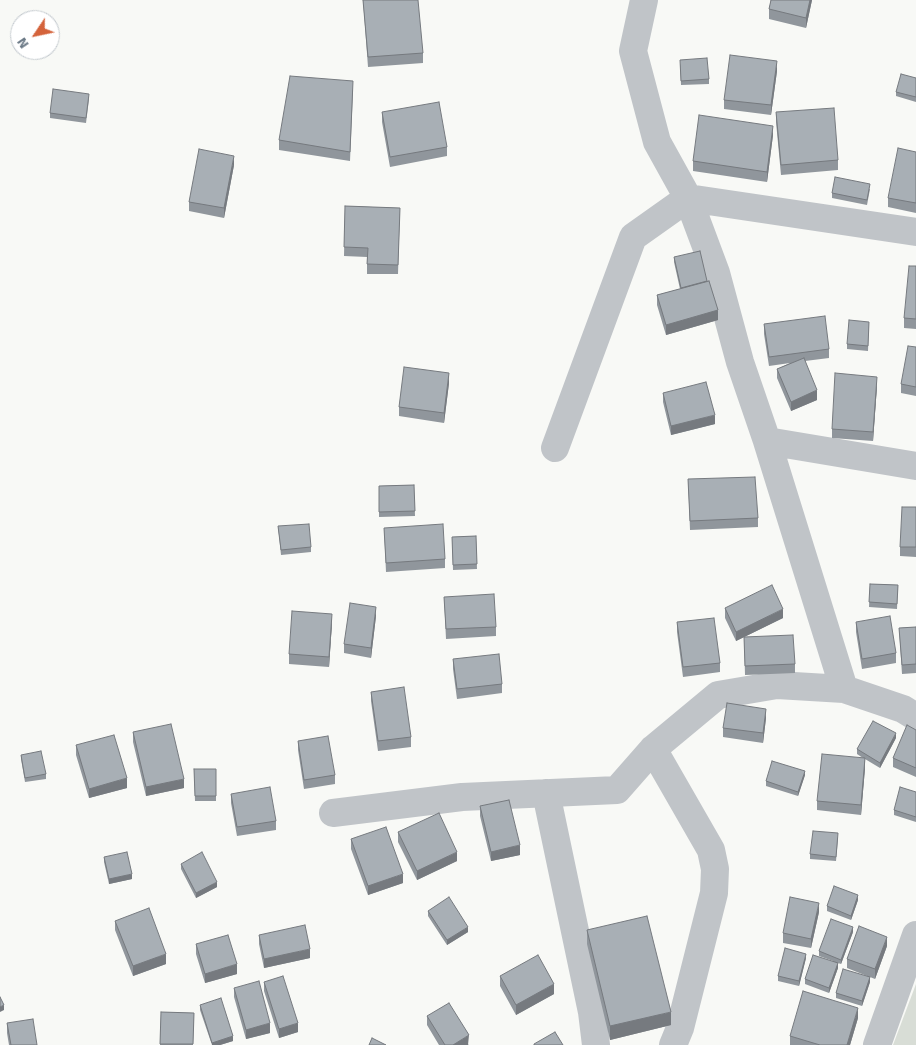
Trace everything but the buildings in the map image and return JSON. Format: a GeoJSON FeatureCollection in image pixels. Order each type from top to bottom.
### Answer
{"type":"FeatureCollection","features":[{"type":"Feature","properties":{"kind":"street"},"geometry":{"type":"LineString","coordinates":[[644,0],[633,51],[657,142],[688,198],[716,273],[740,362],[844,689]]}},
{"type":"Feature","properties":{"kind":"street"},"geometry":{"type":"LineString","coordinates":[[556,448],[633,237],[688,198],[916,232]]}},
{"type":"Feature","properties":{"kind":"street"},"geometry":{"type":"LineString","coordinates":[[767,442],[916,466]]}},
{"type":"Feature","properties":{"kind":"street"},"geometry":{"type":"LineString","coordinates":[[333,812],[462,797],[617,790],[653,749],[718,695],[777,685],[844,689],[903,709],[916,717]]}},
{"type":"Feature","properties":{"kind":"street"},"geometry":{"type":"LineString","coordinates":[[653,749],[711,850],[715,869],[714,893],[680,1028],[673,1045]]}},
{"type":"Feature","properties":{"kind":"street"},"geometry":{"type":"LineString","coordinates":[[546,793],[592,1012],[596,1045]]}},
{"type":"Feature","properties":{"kind":"street"},"geometry":{"type":"LineString","coordinates":[[877,1045],[916,935]]}},
{"type":"Feature","properties":{"kind":"shaded area"},"geometry":{"type":"Polygon","coordinates":[[[916,984],[916,1045],[893,1045],[916,984]]]}}]}
